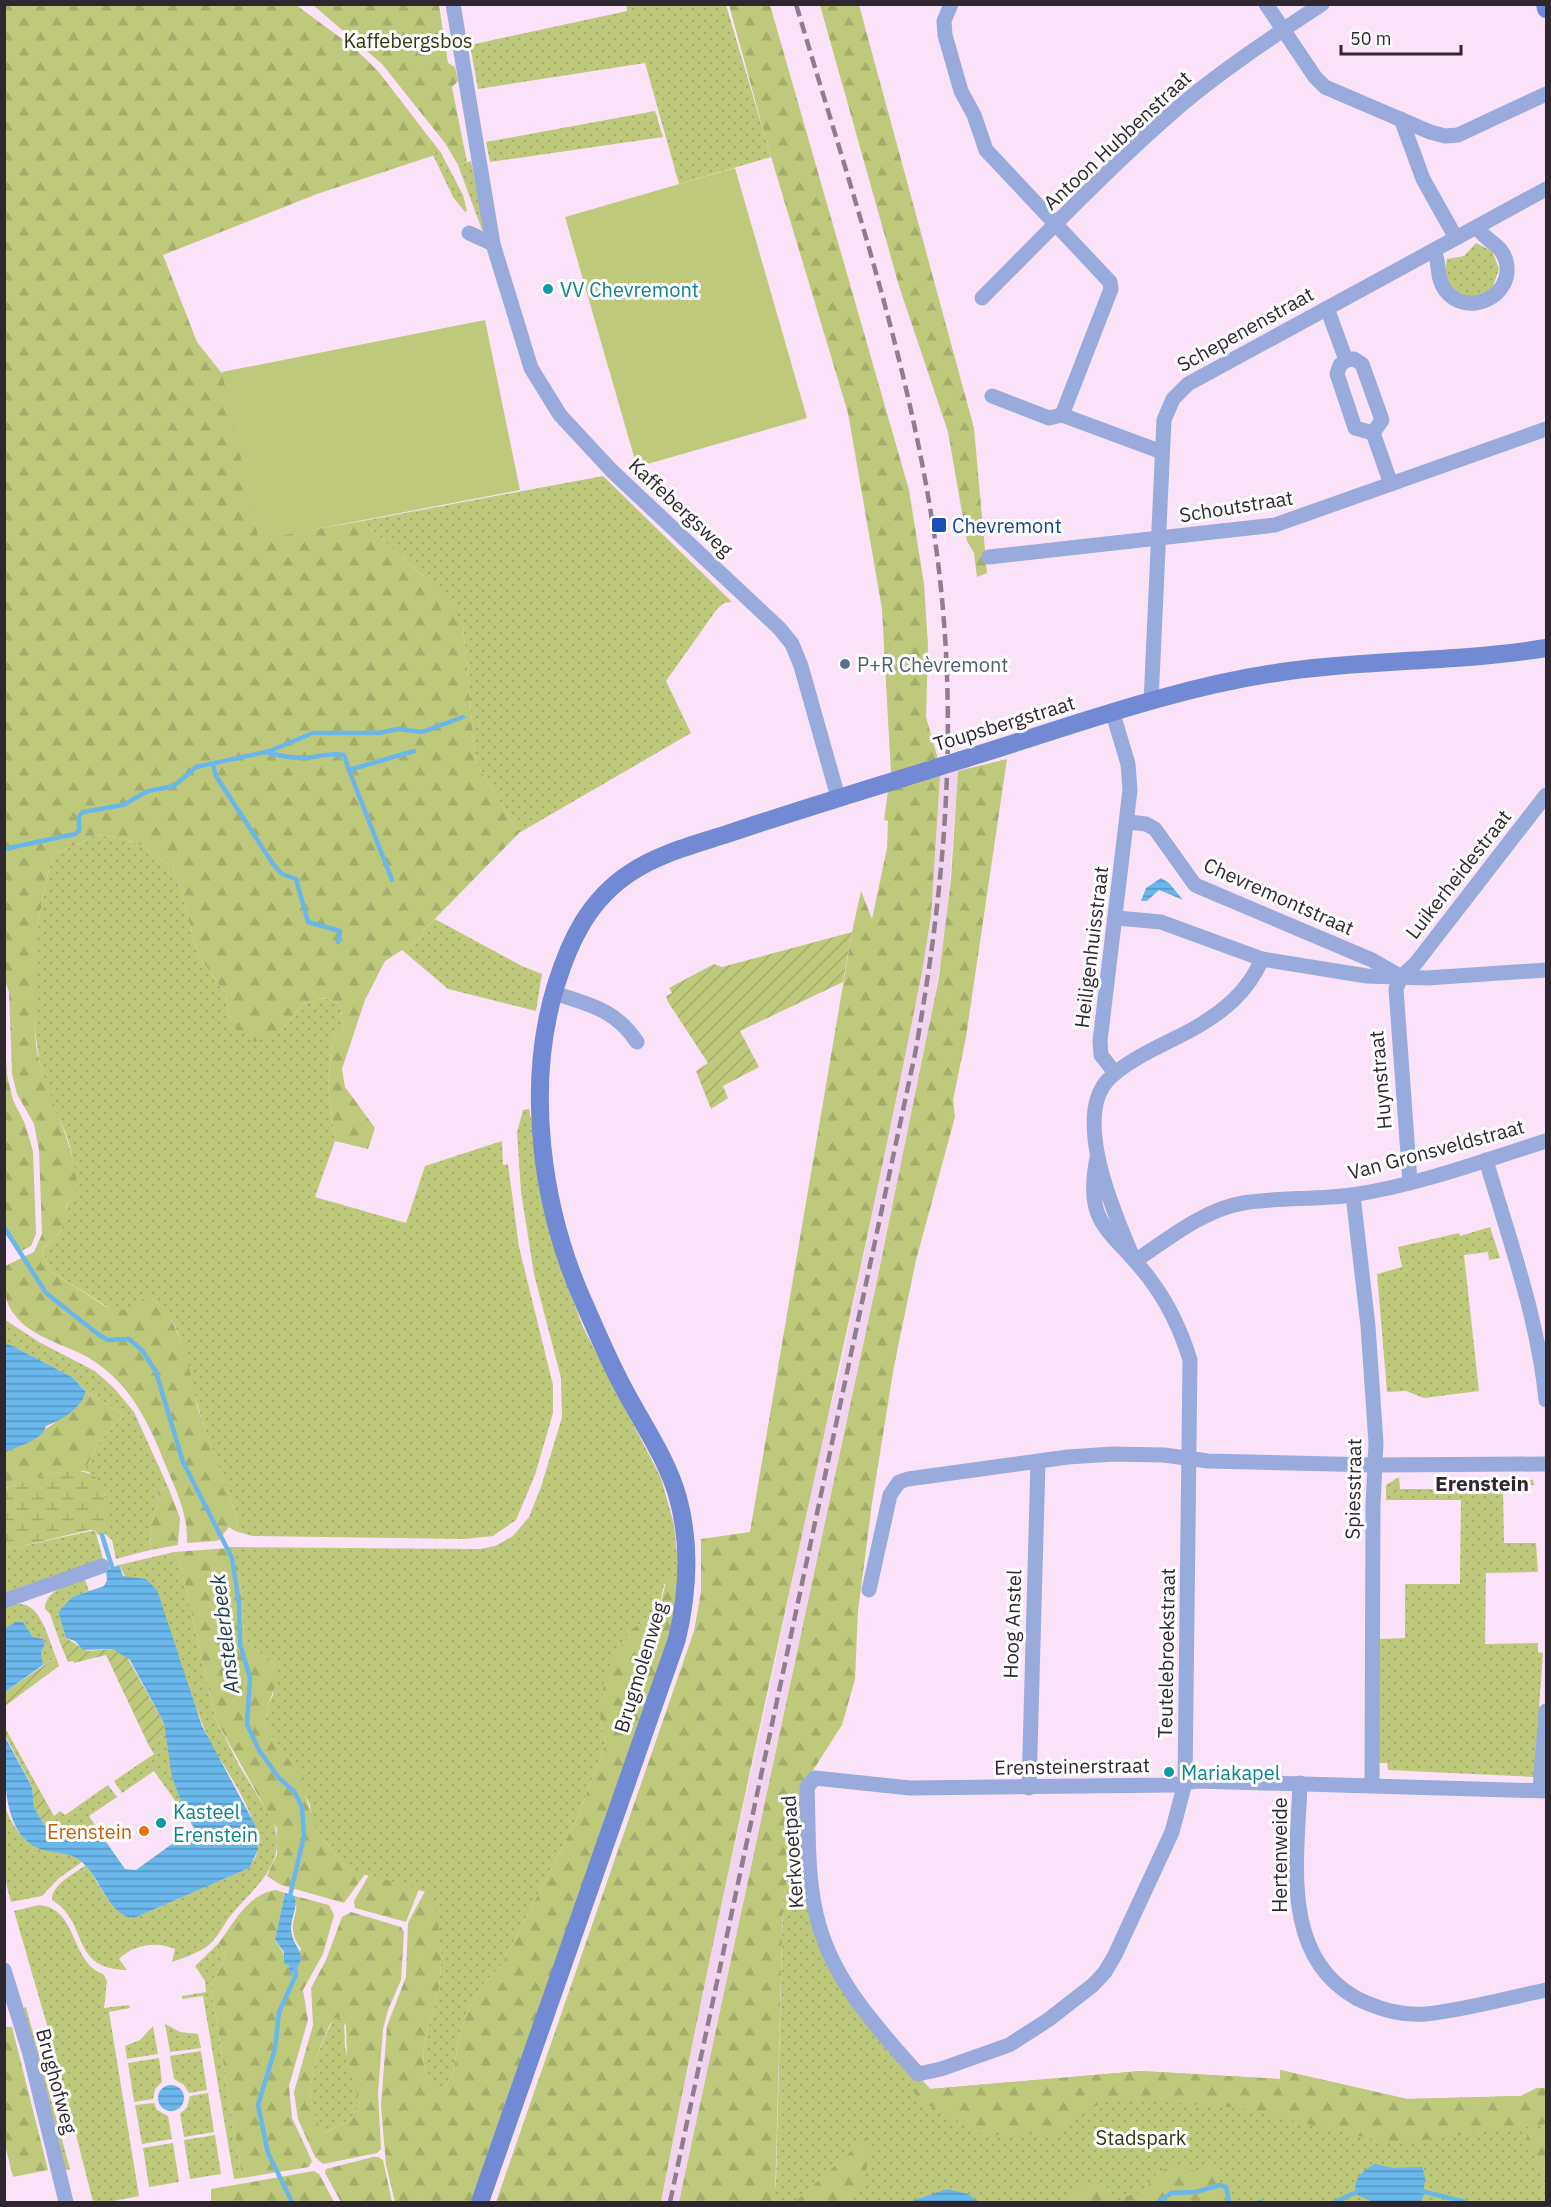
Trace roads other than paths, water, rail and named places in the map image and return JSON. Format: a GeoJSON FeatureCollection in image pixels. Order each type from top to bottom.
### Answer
{"type":"FeatureCollection","features":[{"type":"Feature","properties":{"kind":"street","name":"Kaffebergsweg"},"geometry":{"type":"LineString","coordinates":[[453,4],[493,244],[531,368],[560,414],[612,471],[780,628],[792,644],[801,666],[838,797]]}},
{"type":"Feature","properties":{"kind":"street"},"geometry":{"type":"LineString","coordinates":[[951,4],[944,21],[945,35],[961,91],[974,115],[986,150],[1108,277],[1111,289],[1062,415]]}},
{"type":"Feature","properties":{"kind":"street"},"geometry":{"type":"LineString","coordinates":[[1266,4],[1325,87],[1445,136],[1458,135],[1546,94]]}},
{"type":"Feature","properties":{"kind":"street","name":"Antoon Hubbenstraat"},"geometry":{"type":"LineString","coordinates":[[982,298],[1141,140],[1183,104],[1322,4]]}},
{"type":"Feature","properties":{"kind":"street"},"geometry":{"type":"LineString","coordinates":[[1401,119],[1423,179],[1456,238]]}},
{"type":"Feature","properties":{"kind":"street","name":"Schepenenstraat"},"geometry":{"type":"LineString","coordinates":[[1151,702],[1162,452],[1166,412],[1179,391],[1546,189]]}},
{"type":"Feature","properties":{"kind":"street"},"geometry":{"type":"LineString","coordinates":[[1434,250],[1445,290],[1452,297],[1468,304],[1486,301],[1500,290],[1505,282],[1507,263],[1498,246],[1482,236],[1476,227]]}},
{"type":"Feature","properties":{"kind":"street"},"geometry":{"type":"LineString","coordinates":[[469,233],[493,244]]}},
{"type":"Feature","properties":{"kind":"street"},"geometry":{"type":"LineString","coordinates":[[1327,308],[1346,360]]}},
{"type":"Feature","properties":{"kind":"street"},"geometry":{"type":"LineString","coordinates":[[1354,359],[1362,364],[1382,420],[1373,433],[1356,428],[1337,374],[1340,365],[1346,360],[1354,359]]}},
{"type":"Feature","properties":{"kind":"street"},"geometry":{"type":"LineString","coordinates":[[992,396],[1049,418],[1062,415],[1162,452]]}},
{"type":"Feature","properties":{"kind":"street","name":"Schoutstraat"},"geometry":{"type":"LineString","coordinates":[[989,558],[1275,525],[1546,429]]}},
{"type":"Feature","properties":{"kind":"street"},"geometry":{"type":"LineString","coordinates":[[1373,433],[1390,484]]}},
{"type":"Feature","properties":{"kind":"street","name":"Toupsbergstraat"},"geometry":{"type":"LineString","coordinates":[[542,1074],[554,993],[571,942],[580,925],[603,894],[631,872],[672,853],[838,797],[1202,688],[1290,670],[1546,648]]}},
{"type":"Feature","properties":{"kind":"street"},"geometry":{"type":"LineString","coordinates":[[1113,714],[1128,764],[1128,822]]}},
{"type":"Feature","properties":{"kind":"street","name":"Luikerheidestraat"},"geometry":{"type":"LineString","coordinates":[[1401,977],[1416,963],[1546,795]]}},
{"type":"Feature","properties":{"kind":"street","name":"Heiligenhuisstraat"},"geometry":{"type":"LineString","coordinates":[[1115,1073],[1102,1058],[1100,1049],[1128,822]]}},
{"type":"Feature","properties":{"kind":"street","name":"Chevremontstraat"},"geometry":{"type":"LineString","coordinates":[[1128,822],[1146,824],[1155,830],[1196,885],[1371,960],[1401,977]]}},
{"type":"Feature","properties":{"kind":"street","name":"Chevremontstraat"},"geometry":{"type":"LineString","coordinates":[[1116,918],[1161,922],[1262,959],[1366,976],[1427,978],[1546,970]]}},
{"type":"Feature","properties":{"kind":"street","name":"Teutelebroekstraat"},"geometry":{"type":"LineString","coordinates":[[918,2074],[941,2069],[1009,2045],[1048,2020],[1093,1985],[1105,1972],[1114,1955],[1172,1832],[1185,1783],[1190,1360],[1170,1309],[1135,1261],[1111,1238],[1098,1218],[1094,1193],[1097,1158],[1095,1106],[1099,1092],[1115,1073],[1218,1014],[1251,981],[1262,959]]}},
{"type":"Feature","properties":{"kind":"street","name":"Huynstraat"},"geometry":{"type":"LineString","coordinates":[[1401,977],[1396,989],[1395,1005],[1410,1182]]}},
{"type":"Feature","properties":{"kind":"street"},"geometry":{"type":"LineString","coordinates":[[554,993],[597,1007],[610,1014],[625,1024],[637,1042]]}},
{"type":"Feature","properties":{"kind":"street","name":"Brugmolenweg"},"geometry":{"type":"LineString","coordinates":[[480,2202],[677,1639],[686,1589],[685,1534],[678,1497],[665,1467],[621,1384],[582,1299],[562,1244],[542,1149],[542,1074]]}},
{"type":"Feature","properties":{"kind":"street","name":"Van Gronsveldstraat"},"geometry":{"type":"LineString","coordinates":[[1135,1261],[1200,1218],[1221,1209],[1242,1203],[1353,1195],[1410,1182],[1546,1141]]}},
{"type":"Feature","properties":{"kind":"street"},"geometry":{"type":"LineString","coordinates":[[1486,1160],[1528,1306],[1543,1371],[1546,1400]]}},
{"type":"Feature","properties":{"kind":"street","name":"Spiesstraat"},"geometry":{"type":"LineString","coordinates":[[1353,1195],[1373,1382],[1375,1465],[1372,1785]]}},
{"type":"Feature","properties":{"kind":"street"},"geometry":{"type":"LineString","coordinates":[[869,1590],[890,1495],[899,1482],[1096,1454],[1189,1457],[1208,1461],[1375,1465],[1546,1464]]}},
{"type":"Feature","properties":{"kind":"street","name":"Hoog Anstel"},"geometry":{"type":"LineString","coordinates":[[1029,1788],[1038,1462]]}},
{"type":"Feature","properties":{"kind":"street"},"geometry":{"type":"LineString","coordinates":[[4,1601],[102,1566]]}},
{"type":"Feature","properties":{"kind":"street"},"geometry":{"type":"LineString","coordinates":[[1543,1790],[1546,1711]]}},
{"type":"Feature","properties":{"kind":"street","name":"Erensteinerstraat"},"geometry":{"type":"LineString","coordinates":[[815,1778],[910,1788],[1029,1788],[1300,1782],[1543,1790]]}},
{"type":"Feature","properties":{"kind":"street","name":"Kerkvoetpad"},"geometry":{"type":"LineString","coordinates":[[815,1778],[807,1787],[811,1871],[819,1926],[832,1960],[851,1991],[918,2074]]}},
{"type":"Feature","properties":{"kind":"street","name":"Hertenweide"},"geometry":{"type":"LineString","coordinates":[[1300,1782],[1298,1899],[1301,1927],[1312,1952],[1329,1977],[1349,1994],[1372,2006],[1401,2013],[1424,2014],[1546,1990]]}},
{"type":"Feature","properties":{"kind":"street","name":"Brughofweg"},"geometry":{"type":"LineString","coordinates":[[4,1970],[30,2055],[66,2202]]}},
{"type":"Feature","properties":{"kind":"water"},"geometry":{"type":"Polygon","coordinates":[[[1161,878],[1169,883],[1183,900],[1159,890],[1147,901],[1141,901],[1146,888],[1161,878]]]}},
{"type":"Feature","properties":{"kind":"water"},"geometry":{"type":"Polygon","coordinates":[[[5,1342],[72,1377],[86,1392],[75,1409],[46,1426],[40,1435],[5,1452],[5,1342]]]}},
{"type":"Feature","properties":{"kind":"water"},"geometry":{"type":"Polygon","coordinates":[[[119,1565],[123,1576],[146,1579],[157,1590],[202,1726],[254,1823],[258,1835],[258,1850],[249,1868],[134,1918],[118,1912],[81,1861],[70,1855],[40,1849],[27,1841],[11,1816],[4,1766],[4,1735],[32,1787],[34,1807],[44,1825],[57,1832],[80,1833],[104,1839],[125,1869],[136,1870],[194,1828],[191,1823],[194,1821],[181,1801],[172,1777],[164,1723],[130,1660],[113,1649],[83,1650],[75,1641],[66,1638],[58,1612],[72,1597],[104,1586],[107,1580],[106,1570],[119,1565]]]}},
{"type":"Feature","properties":{"kind":"water"},"geometry":{"type":"Polygon","coordinates":[[[17,1622],[23,1622],[33,1637],[43,1639],[45,1644],[41,1652],[43,1665],[5,1692],[5,1628],[17,1622]]]}},
{"type":"Feature","properties":{"kind":"water"},"geometry":{"type":"Polygon","coordinates":[[[285,1893],[295,1896],[296,1905],[291,1929],[292,1937],[301,1956],[297,1968],[290,1976],[289,1966],[284,1963],[284,1952],[275,1940],[285,1893]]]}},
{"type":"Feature","properties":{"kind":"water"},"geometry":{"type":"Polygon","coordinates":[[[171,2085],[180,2089],[184,2098],[180,2107],[171,2111],[162,2107],[158,2098],[162,2089],[171,2085]]]}},
{"type":"Feature","properties":{"kind":"water"},"geometry":{"type":"Polygon","coordinates":[[[1375,2164],[1393,2168],[1422,2167],[1426,2191],[1421,2202],[1373,2202],[1357,2195],[1356,2185],[1359,2176],[1375,2164]]]}},
{"type":"Feature","properties":{"kind":"water"},"geometry":{"type":"Polygon","coordinates":[[[947,2189],[968,2194],[979,2202],[909,2202],[947,2189]]]}},
{"type":"Feature","properties":{"kind":"waterway"},"geometry":{"type":"LineString","coordinates":[[4,849],[75,834],[79,831],[79,816],[83,812],[123,805],[148,791],[174,786],[196,767],[270,751],[313,733],[379,733],[398,729],[422,732],[463,717]]}},
{"type":"Feature","properties":{"kind":"waterway"},"geometry":{"type":"LineString","coordinates":[[266,752],[300,758],[329,754],[344,755],[349,770],[414,751]]}},
{"type":"Feature","properties":{"kind":"waterway"},"geometry":{"type":"LineString","coordinates":[[213,764],[216,776],[273,864],[282,874],[296,879],[308,922],[340,931],[338,942]]}},
{"type":"Feature","properties":{"kind":"waterway"},"geometry":{"type":"LineString","coordinates":[[349,770],[392,880]]}},
{"type":"Feature","properties":{"kind":"waterway","name":"Anstelerbeek"},"geometry":{"type":"LineString","coordinates":[[4,1227],[46,1293],[108,1340],[129,1339],[142,1350],[156,1372],[183,1462],[232,1558],[239,1604],[240,1644],[250,1678],[247,1724],[259,1750],[279,1778],[294,1791],[302,1807],[304,1836],[289,1900]]}},
{"type":"Feature","properties":{"kind":"waterway"},"geometry":{"type":"LineString","coordinates":[[102,1535],[112,1567]]}},
{"type":"Feature","properties":{"kind":"waterway","name":"Anstelerbeek"},"geometry":{"type":"LineString","coordinates":[[292,2202],[268,2153],[258,2105],[275,2049],[279,2012],[296,1975],[295,1967]]}},
{"type":"Feature","properties":{"kind":"waterway"},"geometry":{"type":"LineString","coordinates":[[1159,2202],[1171,2193],[1196,2192],[1220,2185],[1226,2187],[1229,2202]]}},
{"type":"Feature","properties":{"kind":"waterway"},"geometry":{"type":"LineString","coordinates":[[1335,2202],[1359,2191]]}},
{"type":"Feature","properties":{"kind":"waterway"},"geometry":{"type":"LineString","coordinates":[[1421,2191],[1465,2202]]}},
{"type":"Feature","properties":{"kind":"railway"},"geometry":{"type":"LineString","coordinates":[[670,2202],[915,1054],[935,926],[946,798],[948,734],[943,605],[924,472],[910,404],[875,270],[796,4]]}},
{"type":"Feature","properties":{"kind":"place","name":"VV Chevremont"},"geometry":{"type":"Point","coordinates":[548,289]}},
{"type":"Feature","properties":{"kind":"place","name":"Chevremont"},"geometry":{"type":"Point","coordinates":[939,525]}},
{"type":"Feature","properties":{"kind":"place","name":"P+R Chèvremont"},"geometry":{"type":"Point","coordinates":[845,664]}},
{"type":"Feature","properties":{"kind":"place","name":"Mariakapel"},"geometry":{"type":"Point","coordinates":[1169,1772]}},
{"type":"Feature","properties":{"kind":"place","name":"Kasteel Erenstein"},"geometry":{"type":"Point","coordinates":[161,1823]}},
{"type":"Feature","properties":{"kind":"place","name":"Erenstein"},"geometry":{"type":"Point","coordinates":[144,1831]}},
{"type":"Feature","properties":{"kind":"district","name":"Erenstein"},"geometry":{"type":"Point","coordinates":[1482,1483]}},
{"type":"Feature","properties":{"kind":"park label","name":"Kaffebergsbos"},"geometry":{"type":"Point","coordinates":[408,40]}},
{"type":"Feature","properties":{"kind":"park label","name":"Stadspark"},"geometry":{"type":"Point","coordinates":[1141,2137]}}]}
